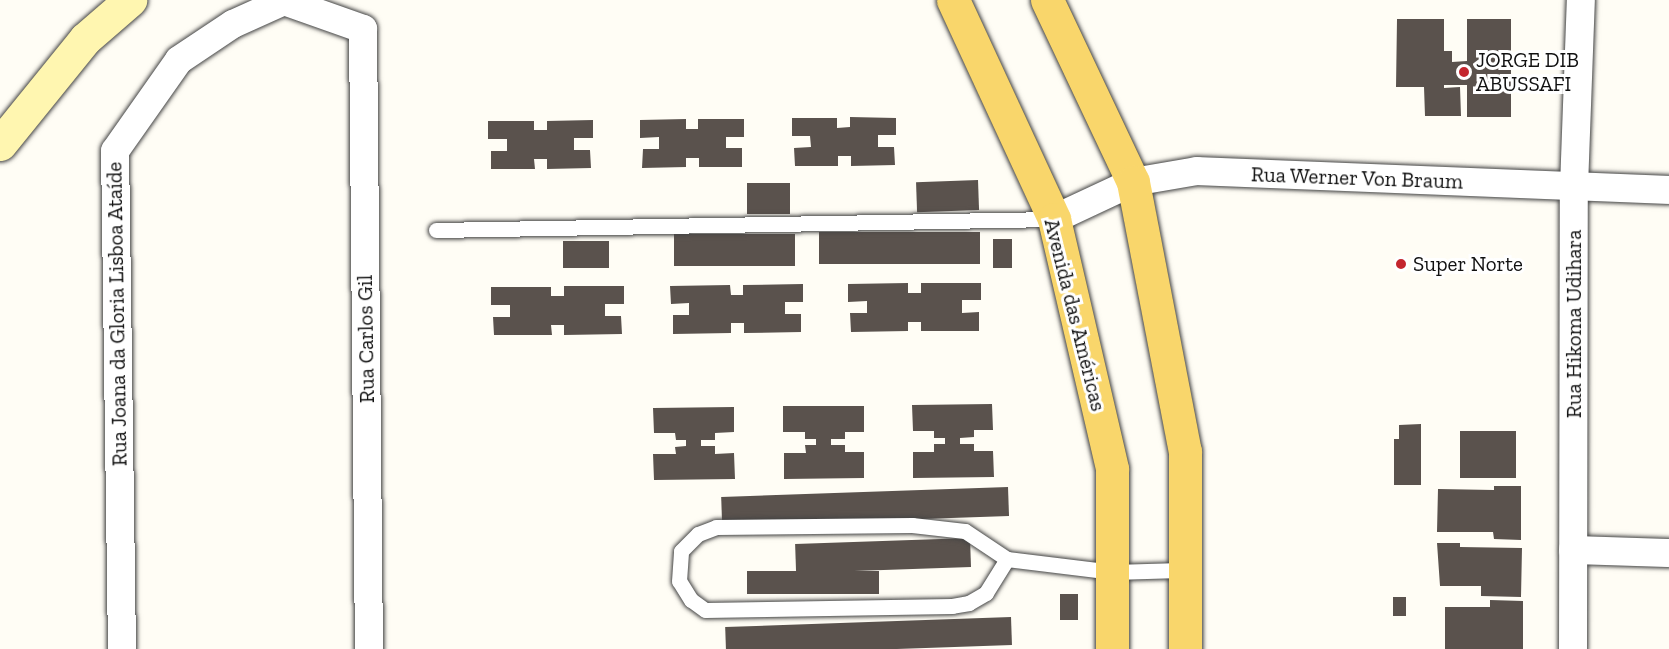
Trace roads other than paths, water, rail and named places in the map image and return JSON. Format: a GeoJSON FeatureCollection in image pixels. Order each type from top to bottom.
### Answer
{"type":"FeatureCollection","features":[{"type":"Feature","properties":{"kind":"main road","name":"Avenida das Américas"},"geometry":{"type":"LineString","coordinates":[[954,0],[1054,219],[1112,469],[1112,649]]}},
{"type":"Feature","properties":{"kind":"main road"},"geometry":{"type":"LineString","coordinates":[[1047,0],[1133,182],[1185,451],[1185,649]]}},
{"type":"Feature","properties":{"kind":"street"},"geometry":{"type":"LineString","coordinates":[[0,144],[85,39],[130,0]]}},
{"type":"Feature","properties":{"kind":"street","name":"Rua Hikoma Udihara"},"geometry":{"type":"LineString","coordinates":[[1573,649],[1574,187],[1581,0]]}},
{"type":"Feature","properties":{"kind":"street","name":"Rua Joana da Gloria Lisboa Ataíde"},"geometry":{"type":"LineString","coordinates":[[122,649],[114,151],[179,60],[233,24],[284,1],[363,29]]}},
{"type":"Feature","properties":{"kind":"street","name":"Rua Carlos Gil"},"geometry":{"type":"LineString","coordinates":[[363,29],[369,649]]}},
{"type":"Feature","properties":{"kind":"street","name":"Rua Werner Von Braum"},"geometry":{"type":"LineString","coordinates":[[1054,219],[1133,182],[1197,171],[1669,190]]}},
{"type":"Feature","properties":{"kind":"street"},"geometry":{"type":"LineString","coordinates":[[1573,550],[1669,553]]}},
{"type":"Feature","properties":{"kind":"lane"},"geometry":{"type":"LineString","coordinates":[[436,230],[1054,219]]}},
{"type":"Feature","properties":{"kind":"lane"},"geometry":{"type":"LineString","coordinates":[[1007,559],[986,593],[969,603],[952,606],[705,610],[690,600],[679,581],[681,551],[698,534],[716,527],[912,525],[965,531],[1007,559],[1113,572],[1185,570]]}},
{"type":"Feature","properties":{"kind":"place","name":"JORGE DIB ABUSSAFI"},"geometry":{"type":"Point","coordinates":[1464,72]}},
{"type":"Feature","properties":{"kind":"place","name":"Super Norte"},"geometry":{"type":"Point","coordinates":[1401,264]}}]}
